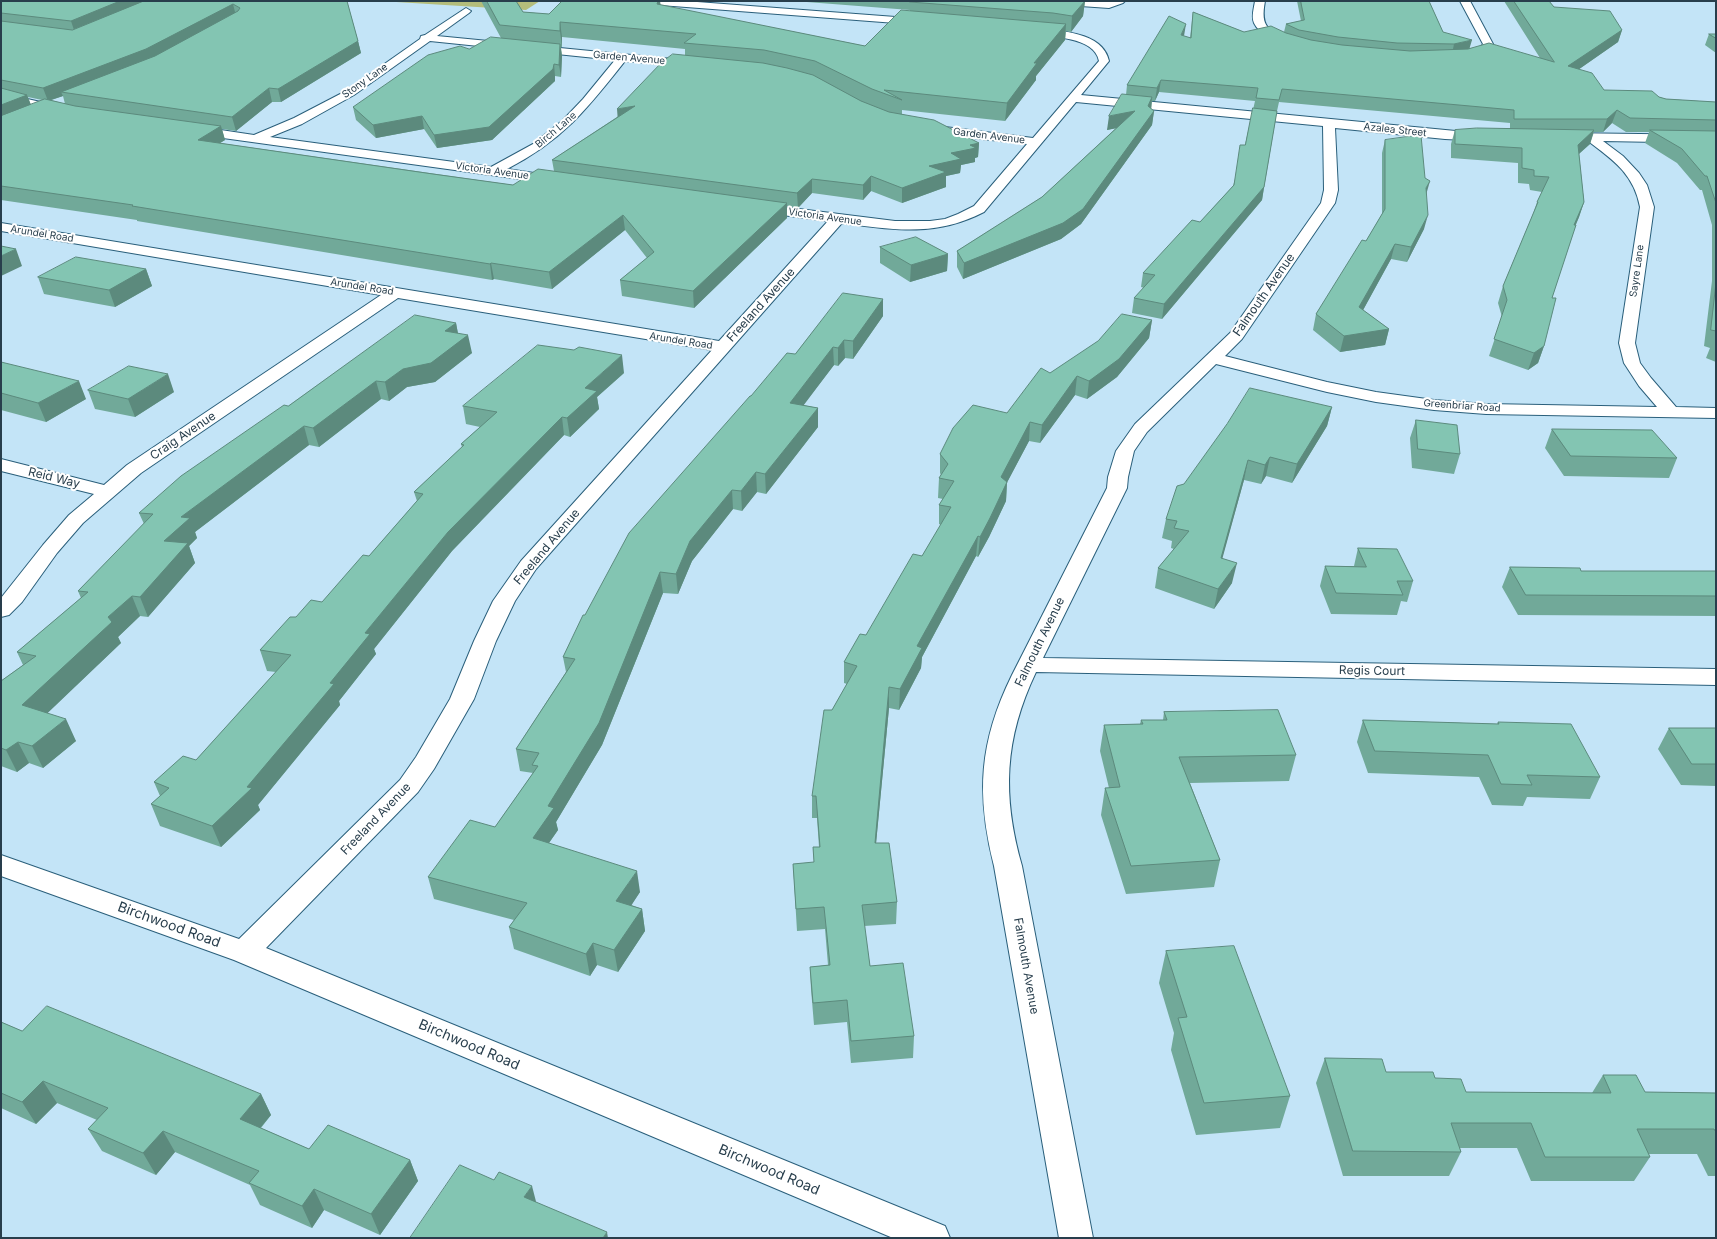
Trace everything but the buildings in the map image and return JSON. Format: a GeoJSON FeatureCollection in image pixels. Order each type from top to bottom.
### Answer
{"type":"FeatureCollection","features":[{"type":"Feature","properties":{"kind":"street"},"geometry":{"type":"LineString","coordinates":[[1052,1],[1109,5],[1120,1]]}},
{"type":"Feature","properties":{"kind":"street"},"geometry":{"type":"LineString","coordinates":[[1260,1],[1259,22],[1263,28],[1296,44]]}},
{"type":"Feature","properties":{"kind":"street"},"geometry":{"type":"LineString","coordinates":[[1452,59],[1481,53],[1486,49],[1488,44],[1465,1]]}},
{"type":"Feature","properties":{"kind":"street"},"geometry":{"type":"LineString","coordinates":[[660,2],[930,23]]}},
{"type":"Feature","properties":{"kind":"street","name":"Stony Lane"},"geometry":{"type":"LineString","coordinates":[[256,138],[298,121],[350,93],[425,38],[466,11]]}},
{"type":"Feature","properties":{"kind":"street","name":"Victoria Avenue"},"geometry":{"type":"LineString","coordinates":[[744,206],[892,226],[915,226],[954,221],[968,216],[979,209],[1104,61],[1105,55],[1092,44],[1066,35],[1025,30]]}},
{"type":"Feature","properties":{"kind":"street","name":"Garden Avenue"},"geometry":{"type":"LineString","coordinates":[[425,38],[707,65]]}},
{"type":"Feature","properties":{"kind":"street","name":"Birch Lane"},"geometry":{"type":"LineString","coordinates":[[494,171],[534,149],[558,131],[576,114],[622,57]]}},
{"type":"Feature","properties":{"kind":"street"},"geometry":{"type":"LineString","coordinates":[[1,96],[73,112]]}},
{"type":"Feature","properties":{"kind":"street","name":"Azalea Street"},"geometry":{"type":"LineString","coordinates":[[1074,98],[1445,135],[1498,138]]}},
{"type":"Feature","properties":{"kind":"street"},"geometry":{"type":"LineString","coordinates":[[29,115],[65,101]]}},
{"type":"Feature","properties":{"kind":"street","name":"Falmouth Avenue"},"geometry":{"type":"LineString","coordinates":[[1076,1238],[1008,866],[1002,845],[995,795],[998,749],[1007,711],[1028,665],[1117,488],[1118,477],[1126,451],[1141,428],[1236,336],[1328,203],[1331,190],[1329,124]]}},
{"type":"Feature","properties":{"kind":"street","name":"Garden Avenue"},"geometry":{"type":"LineString","coordinates":[[919,127],[1037,142]]}},
{"type":"Feature","properties":{"kind":"street","name":"Victoria Avenue"},"geometry":{"type":"LineString","coordinates":[[185,129],[564,181]]}},
{"type":"Feature","properties":{"kind":"street","name":"Sayre Lane"},"geometry":{"type":"LineString","coordinates":[[1591,137],[1628,166],[1640,183],[1646,201],[1647,207],[1627,343],[1632,363],[1645,382],[1672,413]]}},
{"type":"Feature","properties":{"kind":"street"},"geometry":{"type":"LineString","coordinates":[[1554,138],[1654,137],[1716,139]]}},
{"type":"Feature","properties":{"kind":"street","name":"Freeland Avenue"},"geometry":{"type":"LineString","coordinates":[[244,952],[409,786],[425,763],[462,699],[484,641],[504,601],[528,565],[838,219]]}},
{"type":"Feature","properties":{"kind":"street","name":"Arundel Road"},"geometry":{"type":"LineString","coordinates":[[1,227],[723,347]]}},
{"type":"Feature","properties":{"kind":"street","name":"Craig Avenue"},"geometry":{"type":"LineString","coordinates":[[1,610],[14,597],[50,549],[72,524],[134,470],[394,293]]}},
{"type":"Feature","properties":{"kind":"street","name":"Greenbriar Road"},"geometry":{"type":"LineString","coordinates":[[1212,358],[1327,387],[1376,397],[1434,405],[1486,409],[1716,413]]}},
{"type":"Feature","properties":{"kind":"street","name":"Reid Way"},"geometry":{"type":"LineString","coordinates":[[1,464],[107,492]]}},
{"type":"Feature","properties":{"kind":"street","name":"Regis Court"},"geometry":{"type":"LineString","coordinates":[[1028,665],[1716,677]]}},
{"type":"Feature","properties":{"kind":"street","name":"Birchwood Road"},"geometry":{"type":"LineString","coordinates":[[1,865],[244,952],[933,1238]]}},
{"type":"Feature","properties":{"kind":"green space"},"geometry":{"type":"Polygon","coordinates":[[[380,1],[540,1],[526,10],[380,1]]]}}]}
